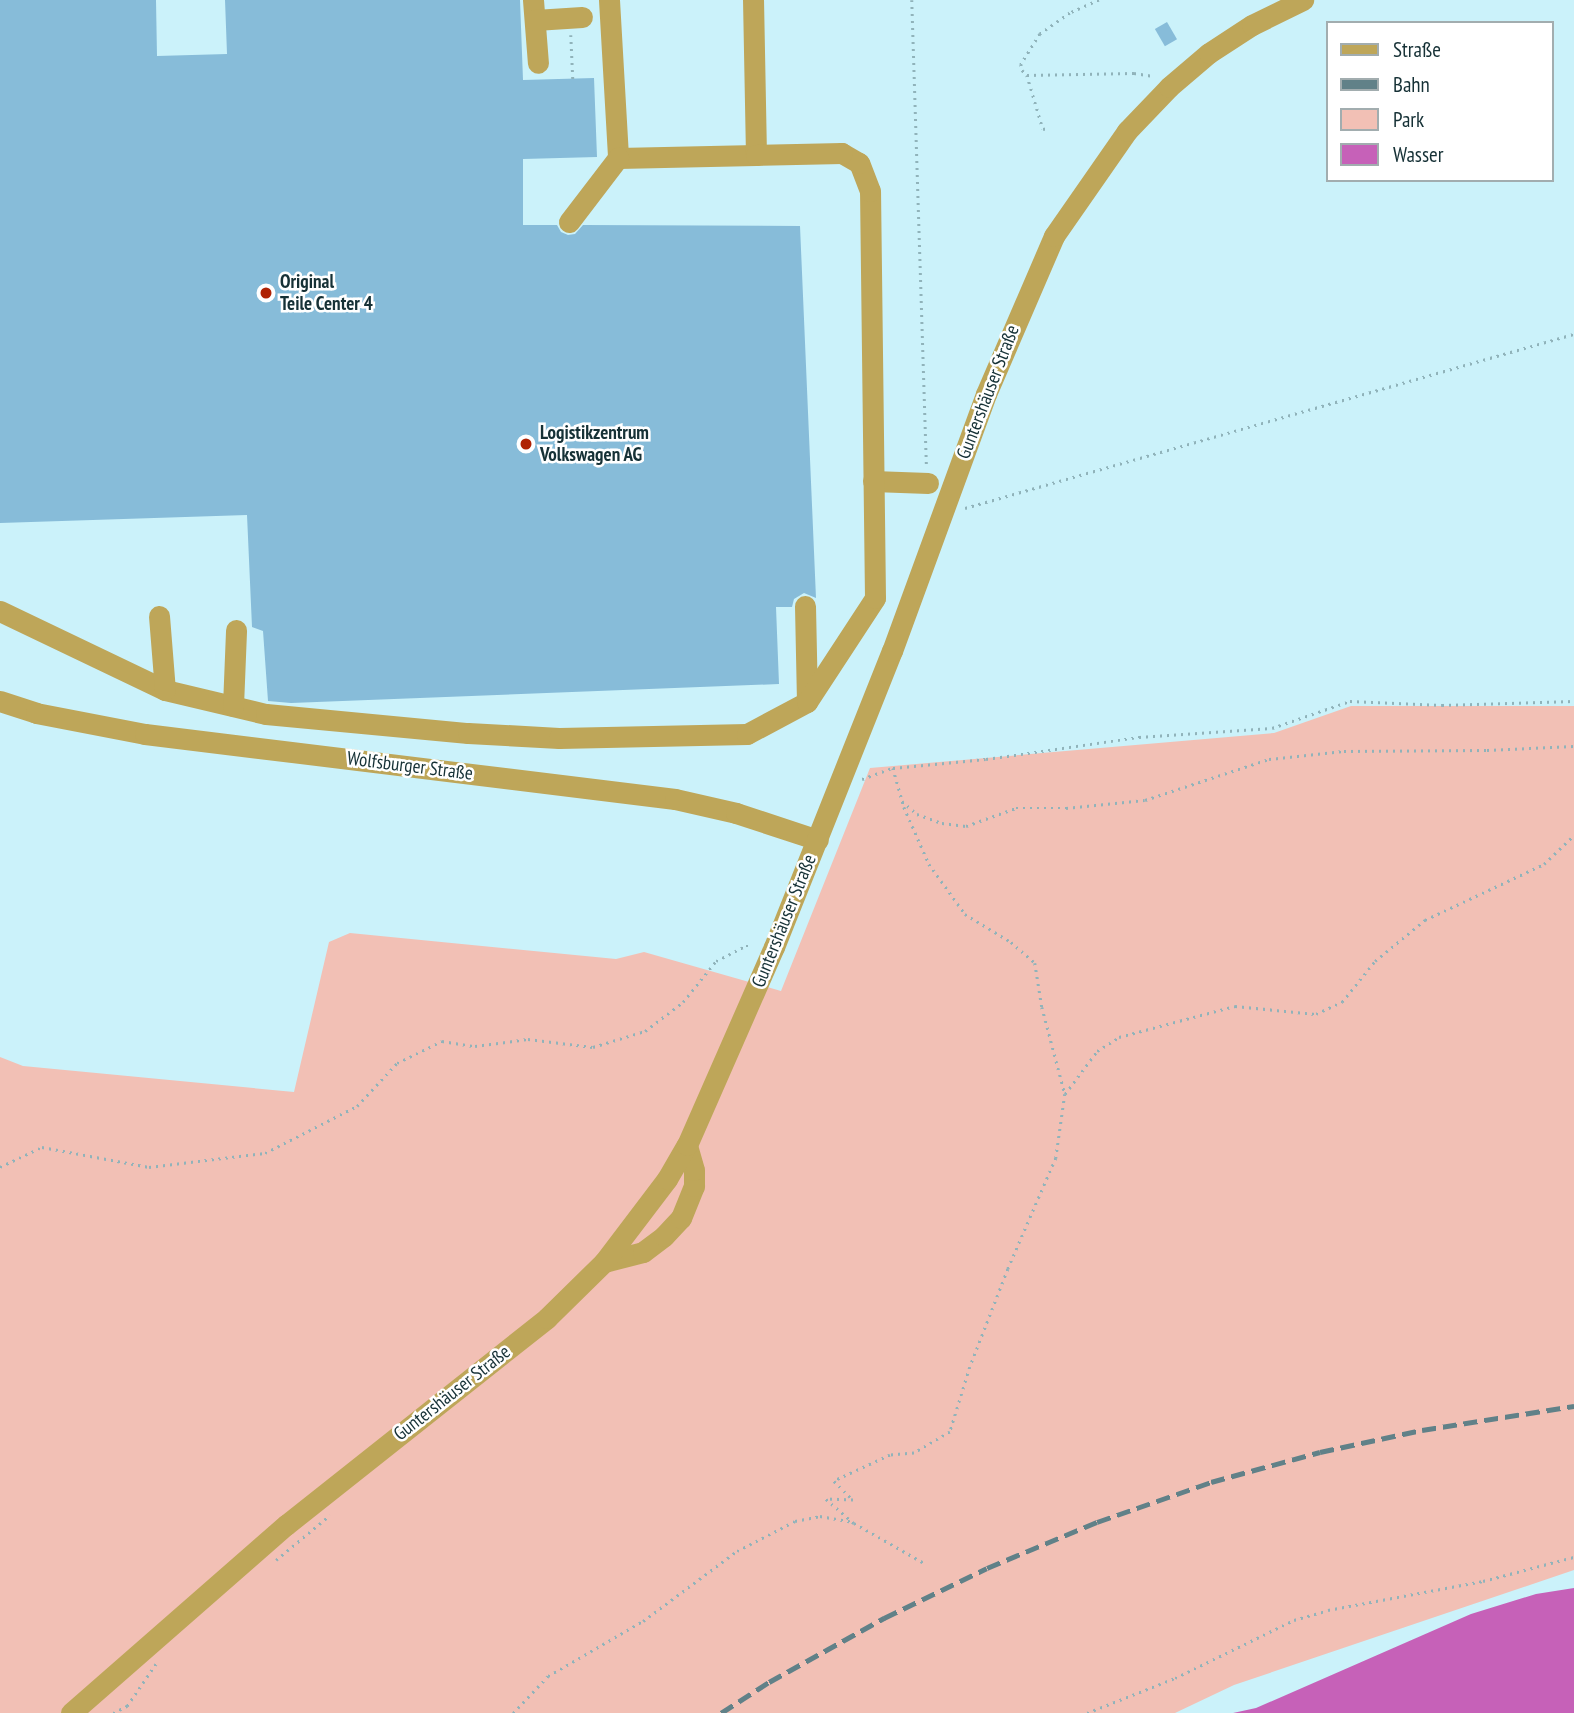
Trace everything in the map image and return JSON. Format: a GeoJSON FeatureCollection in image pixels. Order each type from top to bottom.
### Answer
{"type":"FeatureCollection","features":[{"type":"Feature","properties":{"kind":"street"},"geometry":{"type":"LineString","coordinates":[[569,222],[618,158],[609,0]]}},
{"type":"Feature","properties":{"kind":"street"},"geometry":{"type":"LineString","coordinates":[[754,0],[756,155]]}},
{"type":"Feature","properties":{"kind":"street","name":"Guntershäuser Straße"},"geometry":{"type":"LineString","coordinates":[[71,1713],[286,1525],[547,1318],[604,1262],[667,1179],[687,1145],[818,840],[1019,312],[1054,236],[1127,131],[1169,87],[1209,53],[1293,2]]}},
{"type":"Feature","properties":{"kind":"street"},"geometry":{"type":"LineString","coordinates":[[538,63],[534,10],[576,17]]}},
{"type":"Feature","properties":{"kind":"street"},"geometry":{"type":"LineString","coordinates":[[0,611],[165,690],[266,714],[468,733],[558,737],[747,734],[807,702],[875,598],[870,191],[859,163],[842,153],[618,158]]}},
{"type":"Feature","properties":{"kind":"street"},"geometry":{"type":"LineString","coordinates":[[873,481],[928,483]]}},
{"type":"Feature","properties":{"kind":"street"},"geometry":{"type":"LineString","coordinates":[[805,606],[807,702]]}},
{"type":"Feature","properties":{"kind":"street"},"geometry":{"type":"LineString","coordinates":[[159,616],[165,690]]}},
{"type":"Feature","properties":{"kind":"street"},"geometry":{"type":"LineString","coordinates":[[233,706],[236,630]]}},
{"type":"Feature","properties":{"kind":"street","name":"Wolfsburger Straße"},"geometry":{"type":"LineString","coordinates":[[0,701],[36,713],[145,734],[675,799],[736,813],[818,840]]}},
{"type":"Feature","properties":{"kind":"street"},"geometry":{"type":"LineString","coordinates":[[604,1262],[643,1252],[681,1218],[694,1186],[694,1170],[687,1145]]}},
{"type":"Feature","properties":{"kind":"path"},"geometry":{"type":"LineString","coordinates":[[912,0],[928,483]]}},
{"type":"Feature","properties":{"kind":"path"},"geometry":{"type":"LineString","coordinates":[[1048,128],[1042,129],[1027,75],[1022,71],[1021,64],[1040,34],[1070,13],[1099,0]]}},
{"type":"Feature","properties":{"kind":"path"},"geometry":{"type":"LineString","coordinates":[[573,79],[576,17]]}},
{"type":"Feature","properties":{"kind":"path"},"geometry":{"type":"LineString","coordinates":[[1027,75],[1134,73],[1160,77],[1169,87]]}},
{"type":"Feature","properties":{"kind":"path"},"geometry":{"type":"LineString","coordinates":[[946,502],[964,508],[1574,334]]}},
{"type":"Feature","properties":{"kind":"path"},"geometry":{"type":"LineString","coordinates":[[858,781],[893,768],[986,759],[1139,737],[1272,728],[1350,701],[1442,705],[1574,701]]}},
{"type":"Feature","properties":{"kind":"path"},"geometry":{"type":"LineString","coordinates":[[902,801],[917,814],[942,823],[966,826],[1016,808],[1066,808],[1146,800],[1269,759],[1344,751],[1475,751],[1574,746]]}},
{"type":"Feature","properties":{"kind":"path"},"geometry":{"type":"LineString","coordinates":[[893,768],[902,801],[929,864],[965,914],[1011,942],[1035,963],[1042,1007],[1065,1094],[1056,1158],[1007,1269],[970,1367],[950,1432],[914,1453],[890,1455],[834,1481],[853,1500],[826,1499],[854,1523],[926,1564]]}},
{"type":"Feature","properties":{"kind":"path"},"geometry":{"type":"LineString","coordinates":[[1065,1094],[1097,1051],[1119,1037],[1235,1006],[1316,1014],[1342,1002],[1375,961],[1425,920],[1544,864],[1574,835]]}},
{"type":"Feature","properties":{"kind":"path"},"geometry":{"type":"LineString","coordinates":[[0,1167],[42,1147],[149,1167],[265,1153],[357,1106],[397,1063],[442,1041],[475,1046],[528,1039],[593,1047],[645,1031],[684,1002],[716,961],[746,946],[774,947]]}},
{"type":"Feature","properties":{"kind":"path"},"geometry":{"type":"LineString","coordinates":[[276,1560],[339,1508]]}},
{"type":"Feature","properties":{"kind":"path"},"geometry":{"type":"LineString","coordinates":[[513,1713],[548,1676],[643,1622],[737,1551],[794,1521],[820,1516],[854,1523]]}},
{"type":"Feature","properties":{"kind":"path"},"geometry":{"type":"LineString","coordinates":[[1087,1713],[1175,1678],[1294,1620],[1328,1610],[1483,1581],[1574,1557]]}},
{"type":"Feature","properties":{"kind":"path"},"geometry":{"type":"LineString","coordinates":[[113,1713],[127,1706],[150,1677],[161,1655]]}},
{"type":"Feature","properties":{"kind":"green space"},"geometry":{"type":"Polygon","coordinates":[[[1351,706],[1574,706],[1574,1570],[1234,1685],[1175,1713],[0,1713],[0,1057],[23,1066],[294,1092],[329,942],[350,933],[616,959],[644,952],[781,991],[870,768],[1274,733],[1351,706]]]}},
{"type":"Feature","properties":{"kind":"water"},"geometry":{"type":"Polygon","coordinates":[[[1574,1588],[1574,1713],[1233,1713],[1256,1708],[1471,1614],[1536,1594],[1574,1588]]]}},
{"type":"Feature","properties":{"kind":"building"},"geometry":{"type":"Polygon","coordinates":[[[0,0],[156,0],[157,56],[227,54],[225,0],[520,0],[523,80],[594,78],[597,157],[523,159],[523,225],[557,225],[561,232],[568,235],[575,234],[583,225],[800,226],[816,598],[804,593],[794,599],[792,607],[776,607],[779,684],[291,703],[268,701],[263,631],[252,627],[247,515],[0,523],[0,0]]]}},
{"type":"Feature","properties":{"kind":"building"},"geometry":{"type":"Polygon","coordinates":[[[1167,22],[1177,39],[1165,46],[1155,29],[1167,22]]]}},
{"type":"Feature","properties":{"kind":"railway"},"geometry":{"type":"LineString","coordinates":[[721,1713],[769,1682],[884,1618],[987,1568],[1097,1522],[1211,1482],[1320,1452],[1422,1430],[1574,1406]]}},
{"type":"Feature","properties":{"kind":"place","name":"Original Teile Center 4"},"geometry":{"type":"Point","coordinates":[266,293]}},
{"type":"Feature","properties":{"kind":"place","name":"Logistikzentrum Volkswagen AG"},"geometry":{"type":"Point","coordinates":[526,444]}}]}
